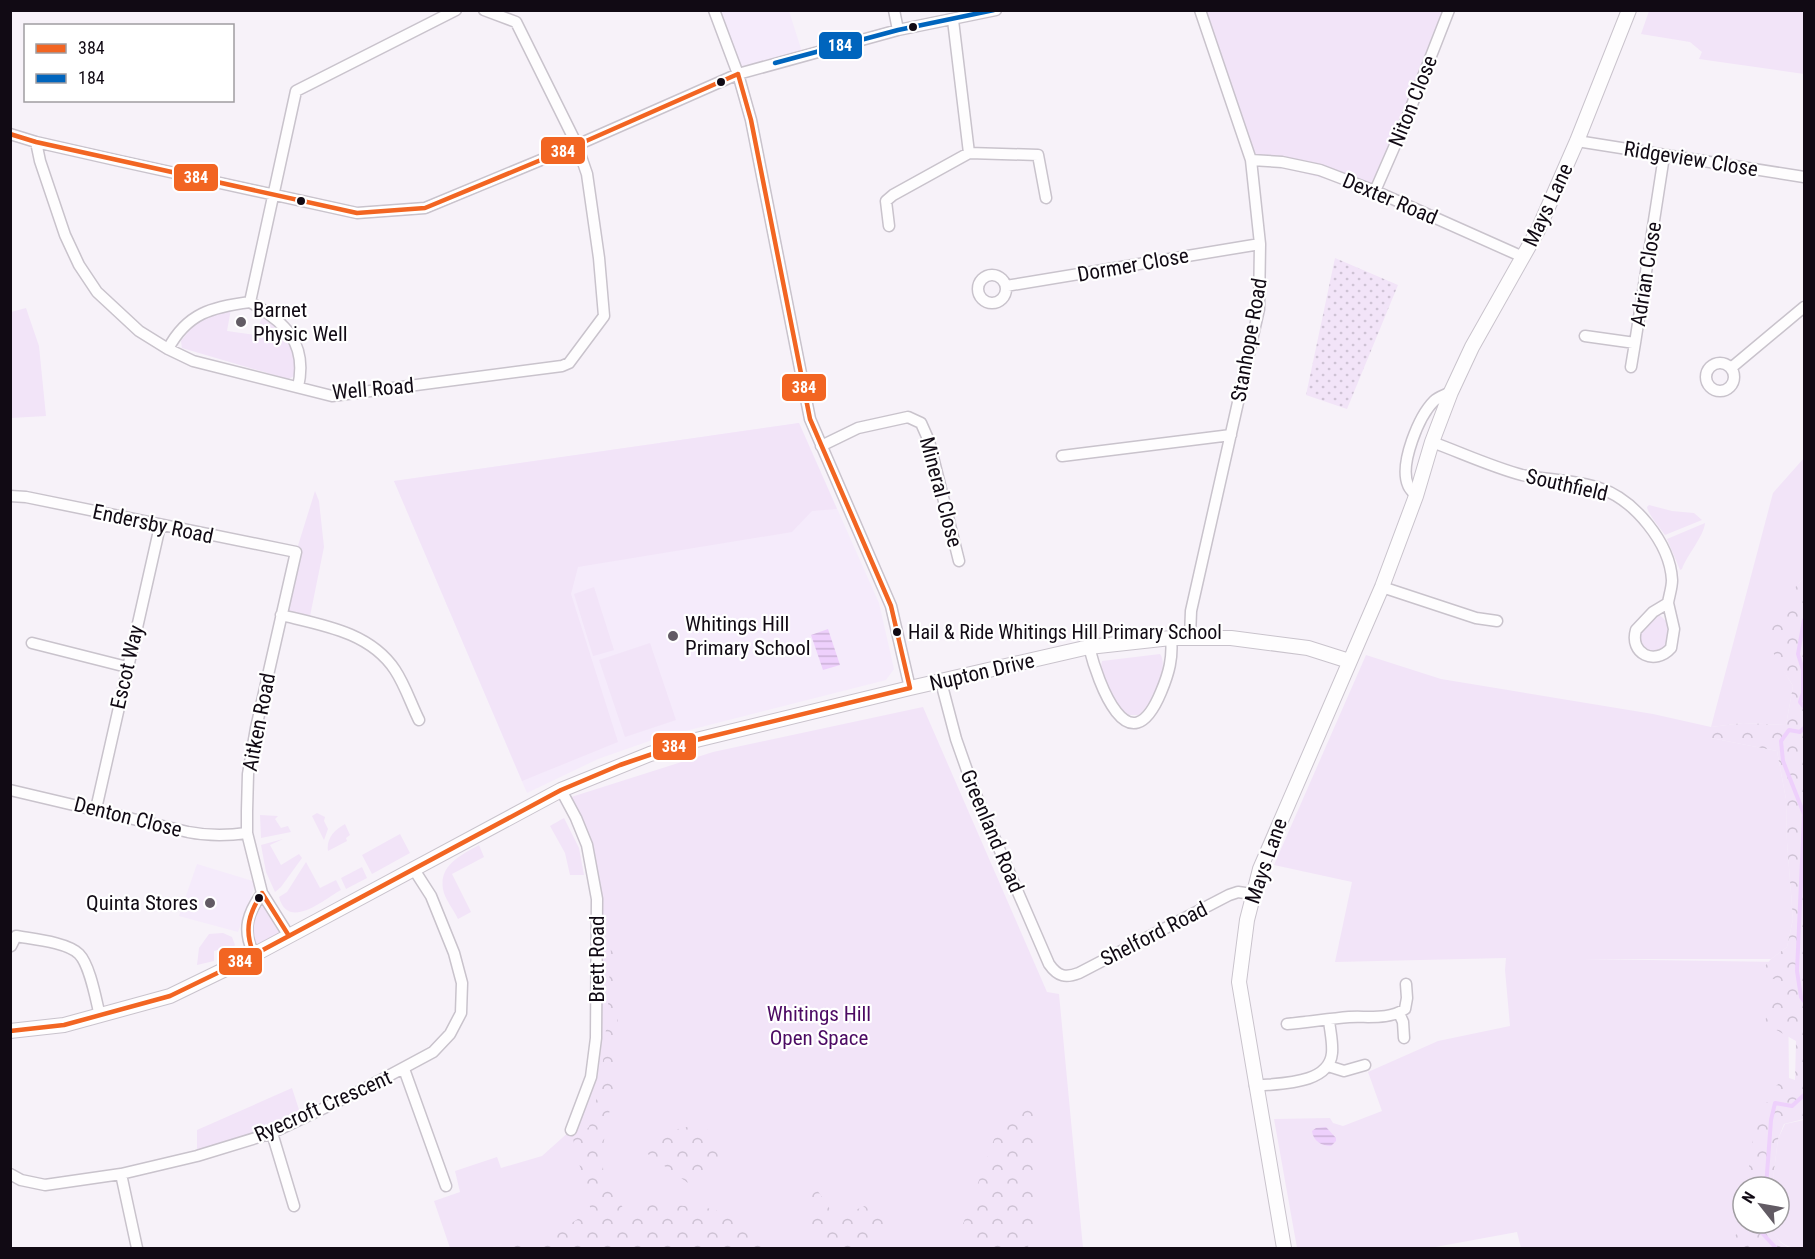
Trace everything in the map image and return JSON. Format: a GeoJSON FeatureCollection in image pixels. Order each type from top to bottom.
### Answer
{"type":"FeatureCollection","features":[{"type":"Feature","properties":{"kind":"street"},"geometry":{"type":"LineString","coordinates":[[250,302],[296,91],[456,10]]}},
{"type":"Feature","properties":{"kind":"street","name":"Well Road"},"geometry":{"type":"LineString","coordinates":[[36,142],[40,161],[65,235],[79,265],[97,292],[139,331],[193,361],[332,396],[562,366],[569,363],[604,316],[605,309],[587,174],[577,145],[516,21],[484,10]]}},
{"type":"Feature","properties":{"kind":"street"},"geometry":{"type":"LineString","coordinates":[[714,10],[738,75],[751,120],[810,419],[891,606],[910,688]]}},
{"type":"Feature","properties":{"kind":"street"},"geometry":{"type":"LineString","coordinates":[[894,10],[898,30]]}},
{"type":"Feature","properties":{"kind":"street"},"geometry":{"type":"LineString","coordinates":[[10,134],[36,142],[357,213],[425,208],[738,75],[898,30],[996,10]]}},
{"type":"Feature","properties":{"kind":"street","name":"Stanhope Road"},"geometry":{"type":"LineString","coordinates":[[1190,637],[1191,611],[1259,309],[1260,244],[1251,160],[1200,10]]}},
{"type":"Feature","properties":{"kind":"street","name":"Niton Close"},"geometry":{"type":"LineString","coordinates":[[1376,191],[1449,10]]}},
{"type":"Feature","properties":{"kind":"street","name":"Mays Lane"},"geometry":{"type":"LineString","coordinates":[[1284,1248],[1239,982],[1252,894],[1267,850],[1382,587],[1451,392],[1472,347],[1538,230],[1577,141],[1629,10]]}},
{"type":"Feature","properties":{"kind":"street"},"geometry":{"type":"LineString","coordinates":[[953,20],[969,153]]}},
{"type":"Feature","properties":{"kind":"street","name":"Ridgeview Close"},"geometry":{"type":"LineString","coordinates":[[1577,141],[1804,177]]}},
{"type":"Feature","properties":{"kind":"street"},"geometry":{"type":"LineString","coordinates":[[889,226],[886,201],[892,195],[969,153],[1038,155],[1046,198]]}},
{"type":"Feature","properties":{"kind":"street","name":"Adrian Close"},"geometry":{"type":"LineString","coordinates":[[1585,336],[1635,343],[1664,156]]}},
{"type":"Feature","properties":{"kind":"street","name":"Dexter Road"},"geometry":{"type":"LineString","coordinates":[[1251,160],[1282,162],[1320,170],[1376,191],[1523,257]]}},
{"type":"Feature","properties":{"kind":"street","name":"Dormer Close"},"geometry":{"type":"LineString","coordinates":[[1006,286],[1260,244]]}},
{"type":"Feature","properties":{"kind":"street"},"geometry":{"type":"LineString","coordinates":[[168,349],[175,336],[197,315],[220,306],[250,302],[286,327],[297,347],[302,371],[298,387]]}},
{"type":"Feature","properties":{"kind":"street"},"geometry":{"type":"LineString","coordinates":[[1731,368],[1804,307]]}},
{"type":"Feature","properties":{"kind":"street"},"geometry":{"type":"LineString","coordinates":[[1631,367],[1635,343]]}},
{"type":"Feature","properties":{"kind":"street","name":"Mays Lane"},"geometry":{"type":"LineString","coordinates":[[1416,496],[1407,483],[1407,463],[1411,440],[1424,414],[1435,399],[1451,392]]}},
{"type":"Feature","properties":{"kind":"street","name":"Mineral Close"},"geometry":{"type":"LineString","coordinates":[[821,446],[858,428],[908,417],[921,423],[929,441],[959,561]]}},
{"type":"Feature","properties":{"kind":"street"},"geometry":{"type":"LineString","coordinates":[[1062,456],[1231,435]]}},
{"type":"Feature","properties":{"kind":"street","name":"Southfield"},"geometry":{"type":"LineString","coordinates":[[1432,442],[1522,474],[1599,488],[1625,502],[1647,523],[1667,559],[1672,581],[1668,603],[1674,629],[1671,648],[1660,656],[1645,655],[1635,644],[1636,630],[1653,612],[1668,603]]}},
{"type":"Feature","properties":{"kind":"street","name":"Endersby Road"},"geometry":{"type":"LineString","coordinates":[[10,496],[26,497],[296,552]]}},
{"type":"Feature","properties":{"kind":"street","name":"Escot Way"},"geometry":{"type":"LineString","coordinates":[[96,809],[160,526]]}},
{"type":"Feature","properties":{"kind":"street","name":"Aitken Road"},"geometry":{"type":"LineString","coordinates":[[289,936],[262,893],[247,833],[248,774],[296,552]]}},
{"type":"Feature","properties":{"kind":"street"},"geometry":{"type":"LineString","coordinates":[[1382,587],[1476,618],[1497,621]]}},
{"type":"Feature","properties":{"kind":"street"},"geometry":{"type":"LineString","coordinates":[[281,615],[341,630],[361,639],[381,653],[396,670],[419,720]]}},
{"type":"Feature","properties":{"kind":"street"},"geometry":{"type":"LineString","coordinates":[[1089,647],[1095,672],[1114,712],[1124,720],[1134,722],[1145,718],[1153,710],[1170,669],[1171,638]]}},
{"type":"Feature","properties":{"kind":"street","name":"Nupton Drive"},"geometry":{"type":"LineString","coordinates":[[10,1031],[64,1025],[170,996],[238,963],[253,952],[259,952],[561,790],[621,765],[688,742],[1089,647],[1171,638],[1231,638],[1308,648],[1349,661]]}},
{"type":"Feature","properties":{"kind":"street"},"geometry":{"type":"LineString","coordinates":[[32,643],[127,667]]}},
{"type":"Feature","properties":{"kind":"street","name":"Greenland Road"},"geometry":{"type":"LineString","coordinates":[[941,682],[959,748],[975,793],[1049,964],[1057,974]]}},
{"type":"Feature","properties":{"kind":"street","name":"Denton Close"},"geometry":{"type":"LineString","coordinates":[[10,790],[209,836],[247,833]]}},
{"type":"Feature","properties":{"kind":"street","name":"Brett Road"},"geometry":{"type":"LineString","coordinates":[[561,790],[587,845],[597,899],[596,1038],[591,1077],[571,1130]]}},
{"type":"Feature","properties":{"kind":"street","name":"Ryecroft Crescent"},"geometry":{"type":"LineString","coordinates":[[10,1174],[21,1180],[45,1185],[121,1174],[197,1156],[272,1132],[404,1069],[434,1052],[450,1034],[461,1014],[462,983],[454,953],[431,896],[413,868]]}},
{"type":"Feature","properties":{"kind":"street","name":"Shelford Road"},"geometry":{"type":"LineString","coordinates":[[1057,974],[1066,977],[1079,972],[1229,895],[1245,892],[1252,894]]}},
{"type":"Feature","properties":{"kind":"street"},"geometry":{"type":"LineString","coordinates":[[253,952],[247,940],[249,912],[262,893]]}},
{"type":"Feature","properties":{"kind":"street"},"geometry":{"type":"LineString","coordinates":[[11,946],[16,936],[68,947],[80,954],[89,974],[100,1016]]}},
{"type":"Feature","properties":{"kind":"street"},"geometry":{"type":"LineString","coordinates":[[1287,1024],[1387,1017],[1399,1013],[1405,1009],[1406,984]]}},
{"type":"Feature","properties":{"kind":"street"},"geometry":{"type":"LineString","coordinates":[[1399,1013],[1403,1022],[1404,1038]]}},
{"type":"Feature","properties":{"kind":"street"},"geometry":{"type":"LineString","coordinates":[[1256,1086],[1304,1081],[1317,1076],[1328,1066],[1332,1054],[1329,1020]]}},
{"type":"Feature","properties":{"kind":"street"},"geometry":{"type":"LineString","coordinates":[[1328,1066],[1351,1071],[1365,1065]]}},
{"type":"Feature","properties":{"kind":"street"},"geometry":{"type":"LineString","coordinates":[[404,1069],[446,1186]]}},
{"type":"Feature","properties":{"kind":"street"},"geometry":{"type":"LineString","coordinates":[[272,1132],[294,1206]]}},
{"type":"Feature","properties":{"kind":"street"},"geometry":{"type":"LineString","coordinates":[[121,1174],[137,1248]]}},
{"type":"Feature","properties":{"kind":"shaded area"},"geometry":{"type":"Polygon","coordinates":[[[714,11],[789,11],[803,55],[739,74],[714,11]]]}},
{"type":"Feature","properties":{"kind":"shaded area","name":"Whitings Hill Primary School"},"geometry":{"type":"Polygon","coordinates":[[[799,423],[879,603],[894,669],[886,680],[658,738],[598,759],[527,793],[394,481],[799,423]]]}},
{"type":"Feature","properties":{"kind":"shaded area"},"geometry":{"type":"Polygon","coordinates":[[[828,629],[840,665],[823,670],[811,635],[828,629]]]}},
{"type":"Feature","properties":{"kind":"shaded area"},"geometry":{"type":"Polygon","coordinates":[[[197,864],[256,882],[238,932],[179,916],[197,864]]]}},
{"type":"Feature","properties":{"kind":"shaded area"},"geometry":{"type":"Polygon","coordinates":[[[1326,1127],[1336,1138],[1331,1146],[1319,1142],[1313,1135],[1312,1131],[1316,1128],[1326,1127]]]}},
{"type":"Feature","properties":{"kind":"green space"},"geometry":{"type":"Polygon","coordinates":[[[1200,11],[1446,11],[1375,191],[1251,160],[1200,11]]]}},
{"type":"Feature","properties":{"kind":"green space"},"geometry":{"type":"Polygon","coordinates":[[[1649,11],[1804,11],[1804,74],[1699,59],[1702,52],[1690,42],[1641,34],[1649,11]]]}},
{"type":"Feature","properties":{"kind":"green space"},"geometry":{"type":"Polygon","coordinates":[[[1335,258],[1398,285],[1347,409],[1306,395],[1335,258]]]}},
{"type":"Feature","properties":{"kind":"green space"},"geometry":{"type":"Polygon","coordinates":[[[26,308],[39,346],[46,416],[11,418],[11,312],[26,308]]]}},
{"type":"Feature","properties":{"kind":"green space"},"geometry":{"type":"Polygon","coordinates":[[[231,309],[227,331],[255,335],[263,315],[278,327],[292,348],[295,376],[288,379],[182,348],[181,341],[199,318],[231,309]]]}},
{"type":"Feature","properties":{"kind":"green space"},"geometry":{"type":"Polygon","coordinates":[[[799,423],[837,509],[812,511],[792,532],[578,567],[571,594],[618,742],[522,781],[394,481],[799,423]]]}},
{"type":"Feature","properties":{"kind":"green space"},"geometry":{"type":"Polygon","coordinates":[[[1804,458],[1804,578],[1769,633],[1775,654],[1793,686],[1786,725],[1743,723],[1711,727],[1773,493],[1804,458]]]}},
{"type":"Feature","properties":{"kind":"green space"},"geometry":{"type":"Polygon","coordinates":[[[315,491],[319,501],[324,547],[309,621],[281,615],[296,552],[315,491]]]}},
{"type":"Feature","properties":{"kind":"green space"},"geometry":{"type":"Polygon","coordinates":[[[1649,505],[1672,511],[1694,513],[1702,520],[1665,535],[1650,513],[1647,507],[1649,505]]]}},
{"type":"Feature","properties":{"kind":"green space"},"geometry":{"type":"Polygon","coordinates":[[[1705,523],[1699,540],[1680,570],[1667,539],[1705,523]]]}},
{"type":"Feature","properties":{"kind":"green space"},"geometry":{"type":"Polygon","coordinates":[[[1804,578],[1804,1119],[1784,1124],[1778,1139],[1774,1175],[1744,1175],[1749,1167],[1754,1131],[1764,1103],[1773,1101],[1776,1086],[1786,1077],[1795,1080],[1796,1041],[1764,1023],[1777,991],[1774,979],[1753,980],[1771,959],[1787,947],[1793,919],[1786,799],[1777,751],[1711,738],[1711,727],[1743,723],[1786,725],[1793,686],[1774,654],[1769,634],[1773,619],[1788,596],[1804,578]]]}},
{"type":"Feature","properties":{"kind":"green space"},"geometry":{"type":"Polygon","coordinates":[[[594,587],[614,650],[593,656],[574,594],[594,587]]]}},
{"type":"Feature","properties":{"kind":"green space"},"geometry":{"type":"Polygon","coordinates":[[[1659,615],[1667,625],[1666,645],[1659,651],[1649,651],[1639,638],[1642,630],[1659,615]]]}},
{"type":"Feature","properties":{"kind":"green space"},"geometry":{"type":"Polygon","coordinates":[[[650,643],[676,720],[625,737],[599,660],[650,643]]]}},
{"type":"Feature","properties":{"kind":"green space"},"geometry":{"type":"Polygon","coordinates":[[[1160,654],[1163,668],[1154,695],[1139,715],[1127,715],[1117,707],[1100,671],[1102,661],[1160,654]]]}},
{"type":"Feature","properties":{"kind":"green space"},"geometry":{"type":"Polygon","coordinates":[[[1366,655],[1441,679],[1653,714],[1711,727],[1711,738],[1777,751],[1786,799],[1793,919],[1787,947],[1771,959],[1583,959],[1781,962],[1788,987],[1789,1081],[1748,1175],[1731,1175],[1731,1235],[1769,1235],[1776,1248],[1521,1248],[1517,1232],[1430,1248],[1297,1248],[1274,1119],[1330,1118],[1333,1123],[1343,1126],[1382,1111],[1368,1072],[1438,1041],[1510,1026],[1506,958],[1335,962],[1352,882],[1274,865],[1366,655]]]}},
{"type":"Feature","properties":{"kind":"green space","name":"Whitings Hill Open Space"},"geometry":{"type":"Polygon","coordinates":[[[923,707],[1047,992],[1059,994],[1083,1248],[512,1248],[502,1244],[490,1248],[450,1248],[434,1201],[460,1192],[455,1171],[497,1157],[501,1168],[542,1156],[571,1130],[591,1077],[598,953],[587,845],[565,799],[713,752],[923,707]]]}},
{"type":"Feature","properties":{"kind":"green space"},"geometry":{"type":"Polygon","coordinates":[[[317,813],[325,817],[324,821],[328,829],[324,840],[312,816],[317,813]]]}},
{"type":"Feature","properties":{"kind":"green space"},"geometry":{"type":"Polygon","coordinates":[[[260,815],[278,816],[275,819],[281,828],[288,826],[291,832],[261,838],[260,815]]]}},
{"type":"Feature","properties":{"kind":"green space"},"geometry":{"type":"Polygon","coordinates":[[[564,818],[579,848],[584,875],[570,875],[565,853],[550,826],[564,818]]]}},
{"type":"Feature","properties":{"kind":"green space"},"geometry":{"type":"Polygon","coordinates":[[[345,824],[350,835],[346,838],[347,841],[328,851],[328,843],[332,835],[345,824]]]}},
{"type":"Feature","properties":{"kind":"green space"},"geometry":{"type":"Polygon","coordinates":[[[400,834],[410,853],[372,874],[362,855],[400,834]]]}},
{"type":"Feature","properties":{"kind":"green space"},"geometry":{"type":"Polygon","coordinates":[[[283,839],[270,845],[281,865],[299,854],[302,858],[275,892],[266,872],[261,845],[283,839]]]}},
{"type":"Feature","properties":{"kind":"green space"},"geometry":{"type":"Polygon","coordinates":[[[479,845],[484,857],[452,874],[471,912],[458,919],[444,893],[444,873],[453,862],[479,845]]]}},
{"type":"Feature","properties":{"kind":"green space"},"geometry":{"type":"Polygon","coordinates":[[[306,862],[320,888],[336,880],[341,890],[307,910],[290,912],[284,907],[279,897],[287,892],[306,862]]]}},
{"type":"Feature","properties":{"kind":"green space"},"geometry":{"type":"Polygon","coordinates":[[[362,867],[367,878],[346,889],[341,878],[362,867]]]}},
{"type":"Feature","properties":{"kind":"green space"},"geometry":{"type":"Polygon","coordinates":[[[262,893],[288,934],[253,952],[249,912],[262,893]]]}},
{"type":"Feature","properties":{"kind":"green space"},"geometry":{"type":"Polygon","coordinates":[[[223,933],[232,937],[235,945],[229,953],[221,949],[214,951],[214,961],[197,965],[199,948],[209,934],[223,933]]]}},
{"type":"Feature","properties":{"kind":"green space"},"geometry":{"type":"Polygon","coordinates":[[[618,943],[616,1077],[602,1151],[604,1183],[628,1214],[647,1202],[714,1209],[769,1242],[774,1248],[490,1248],[502,1244],[542,1241],[591,1211],[573,1139],[589,1127],[601,1082],[611,946],[618,943]]]}},
{"type":"Feature","properties":{"kind":"green space"},"geometry":{"type":"Polygon","coordinates":[[[292,1088],[302,1119],[197,1156],[197,1130],[292,1088]]]}},
{"type":"Feature","properties":{"kind":"green space"},"geometry":{"type":"Polygon","coordinates":[[[1019,1104],[1036,1104],[1033,1243],[1026,1248],[982,1248],[959,1235],[997,1131],[1019,1104]]]}},
{"type":"Feature","properties":{"kind":"green space"},"geometry":{"type":"Polygon","coordinates":[[[1804,1120],[1804,1248],[1785,1245],[1776,1235],[1791,1235],[1791,1175],[1774,1175],[1778,1139],[1785,1124],[1804,1120]]]}},
{"type":"Feature","properties":{"kind":"green space"},"geometry":{"type":"Polygon","coordinates":[[[704,1123],[720,1156],[688,1183],[645,1152],[647,1131],[674,1130],[704,1123]]]}},
{"type":"Feature","properties":{"kind":"green space"},"geometry":{"type":"Polygon","coordinates":[[[813,1184],[836,1218],[865,1206],[889,1226],[873,1248],[825,1248],[809,1221],[813,1184]]]}},
{"type":"Feature","properties":{"kind":"green space"},"geometry":{"type":"Polygon","coordinates":[[[1735,1235],[1775,1235],[1780,1242],[1789,1248],[1758,1248],[1752,1245],[1737,1248],[1730,1239],[1735,1235]]]}},
{"type":"Feature","properties":{"kind":"waterway"},"geometry":{"type":"LineString","coordinates":[[1804,620],[1798,654],[1803,670],[1803,693],[1800,702],[1804,707]]}},
{"type":"Feature","properties":{"kind":"waterway"},"geometry":{"type":"LineString","coordinates":[[1804,728],[1800,732],[1789,730],[1781,741],[1783,761],[1804,814]]}},
{"type":"Feature","properties":{"kind":"waterway"},"geometry":{"type":"LineString","coordinates":[[1804,816],[1797,971],[1801,997],[1804,1001]]}},
{"type":"Feature","properties":{"kind":"waterway"},"geometry":{"type":"LineString","coordinates":[[1767,1175],[1771,1120],[1775,1103],[1792,1106],[1804,1095]]}},
{"type":"Feature","properties":{"kind":"waterway"},"geometry":{"type":"LineString","coordinates":[[1764,1235],[1776,1248]]}},
{"type":"Feature","properties":{"kind":"transit line","name":"184"},"geometry":{"type":"LineString","coordinates":[[775,63],[898,30],[994,10]]}},
{"type":"Feature","properties":{"kind":"transit line","name":"384"},"geometry":{"type":"LineString","coordinates":[[738,74],[751,120],[810,419],[891,606],[910,688]]}},
{"type":"Feature","properties":{"kind":"transit line","name":"384"},"geometry":{"type":"LineString","coordinates":[[10,134],[36,142],[357,213],[425,208],[577,145],[738,74]]}},
{"type":"Feature","properties":{"kind":"transit line","name":"384"},"geometry":{"type":"LineString","coordinates":[[10,1031],[64,1025],[170,996],[238,963],[253,952],[259,952],[561,790],[620,765],[688,742],[910,688]]}},
{"type":"Feature","properties":{"kind":"transit line","name":"384"},"geometry":{"type":"LineString","coordinates":[[253,952],[250,944],[249,921],[262,893],[289,936]]}},
{"type":"Feature","properties":{"kind":"place","name":"Barnet Physic Well"},"geometry":{"type":"Point","coordinates":[241,322]}},
{"type":"Feature","properties":{"kind":"place","name":"Hail & Ride Whitings Hill Primary School"},"geometry":{"type":"Point","coordinates":[897,632]}},
{"type":"Feature","properties":{"kind":"place","name":"Whitings Hill Primary School"},"geometry":{"type":"Point","coordinates":[673,636]}},
{"type":"Feature","properties":{"kind":"place","name":"Quinta Stores"},"geometry":{"type":"Point","coordinates":[210,903]}}]}
